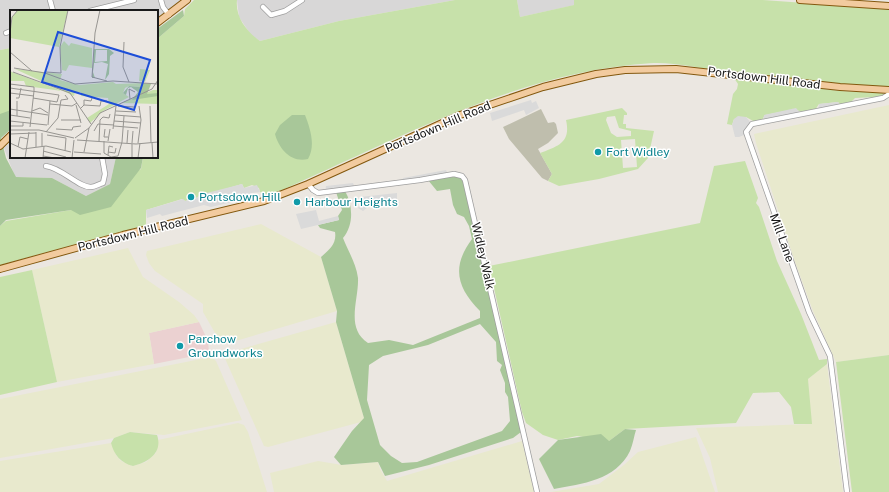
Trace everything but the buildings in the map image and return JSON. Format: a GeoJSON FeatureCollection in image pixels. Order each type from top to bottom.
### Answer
{"type":"FeatureCollection","features":[{"type":"Feature","properties":{"kind":"main road"},"geometry":{"type":"LineString","coordinates":[[158,22],[187,0]]}},
{"type":"Feature","properties":{"kind":"main road"},"geometry":{"type":"LineString","coordinates":[[800,0],[889,6]]}},
{"type":"Feature","properties":{"kind":"main road","name":"Portsdown Hill Road"},"geometry":{"type":"LineString","coordinates":[[0,269],[123,235],[264,201],[308,184],[460,115],[543,87],[596,74],[625,70],[676,69],[840,87],[889,90]]}},
{"type":"Feature","properties":{"kind":"main road"},"geometry":{"type":"LineString","coordinates":[[0,146],[10,137]]}},
{"type":"Feature","properties":{"kind":"street"},"geometry":{"type":"LineString","coordinates":[[50,0],[53,10]]}},
{"type":"Feature","properties":{"kind":"street"},"geometry":{"type":"LineString","coordinates":[[94,10],[134,0]]}},
{"type":"Feature","properties":{"kind":"street"},"geometry":{"type":"LineString","coordinates":[[162,0],[163,7],[169,15]]}},
{"type":"Feature","properties":{"kind":"street"},"geometry":{"type":"LineString","coordinates":[[262,7],[270,17],[285,11],[302,0]]}},
{"type":"Feature","properties":{"kind":"street","name":"Mill Lane"},"geometry":{"type":"LineString","coordinates":[[847,492],[830,356],[809,312],[746,132],[747,128],[752,124],[882,98],[889,94]]}},
{"type":"Feature","properties":{"kind":"street"},"geometry":{"type":"LineString","coordinates":[[46,166],[54,167],[82,184],[92,187],[103,183],[105,174],[102,158]]}},
{"type":"Feature","properties":{"kind":"street","name":"Widley Walk"},"geometry":{"type":"LineString","coordinates":[[308,184],[318,193],[420,180],[454,174],[462,176],[465,180],[537,492]]}},
{"type":"Feature","properties":{"kind":"shaded area"},"geometry":{"type":"Polygon","coordinates":[[[0,0],[181,0],[158,17],[158,10],[10,10],[10,48],[0,50],[0,0]]]}},
{"type":"Feature","properties":{"kind":"shaded area"},"geometry":{"type":"Polygon","coordinates":[[[237,0],[455,0],[339,21],[260,41],[251,35],[239,17],[237,0]]]}},
{"type":"Feature","properties":{"kind":"shaded area"},"geometry":{"type":"Polygon","coordinates":[[[517,0],[574,0],[575,5],[520,17],[517,0]]]}},
{"type":"Feature","properties":{"kind":"shaded area"},"geometry":{"type":"Polygon","coordinates":[[[531,100],[532,103],[536,101],[539,108],[526,115],[524,110],[492,121],[490,113],[531,100]]]}},
{"type":"Feature","properties":{"kind":"shaded area"},"geometry":{"type":"Polygon","coordinates":[[[838,102],[840,106],[818,111],[819,104],[838,102]]]}},
{"type":"Feature","properties":{"kind":"shaded area"},"geometry":{"type":"Polygon","coordinates":[[[796,108],[801,114],[763,121],[764,115],[796,108]]]}},
{"type":"Feature","properties":{"kind":"shaded area"},"geometry":{"type":"Polygon","coordinates":[[[541,109],[548,123],[554,122],[556,124],[558,133],[548,143],[538,149],[552,174],[548,181],[542,178],[509,139],[503,127],[541,109]]]}},
{"type":"Feature","properties":{"kind":"shaded area"},"geometry":{"type":"Polygon","coordinates":[[[738,116],[746,117],[752,124],[744,135],[735,137],[732,125],[734,119],[738,116]]]}},
{"type":"Feature","properties":{"kind":"shaded area"},"geometry":{"type":"Polygon","coordinates":[[[10,143],[10,158],[116,158],[110,184],[86,196],[52,178],[15,177],[4,148],[10,143]]]}},
{"type":"Feature","properties":{"kind":"shaded area"},"geometry":{"type":"Polygon","coordinates":[[[446,170],[448,175],[402,182],[403,178],[446,170]]]}},
{"type":"Feature","properties":{"kind":"shaded area"},"geometry":{"type":"Polygon","coordinates":[[[353,183],[355,188],[325,192],[326,186],[353,183]]]}},
{"type":"Feature","properties":{"kind":"shaded area"},"geometry":{"type":"Polygon","coordinates":[[[242,184],[244,188],[257,185],[260,192],[252,193],[248,198],[211,207],[204,205],[162,216],[160,214],[147,218],[146,210],[183,199],[185,201],[197,198],[199,195],[242,184]]]}},
{"type":"Feature","properties":{"kind":"shaded area"},"geometry":{"type":"Polygon","coordinates":[[[397,193],[397,199],[373,203],[363,211],[358,208],[361,203],[360,197],[397,193]]]}},
{"type":"Feature","properties":{"kind":"shaded area"},"geometry":{"type":"Polygon","coordinates":[[[316,210],[319,221],[338,216],[339,220],[301,229],[296,214],[316,210]]]}},
{"type":"Feature","properties":{"kind":"shaded area"},"geometry":{"type":"Polygon","coordinates":[[[199,322],[208,341],[209,353],[154,364],[149,333],[199,322]]]}},
{"type":"Feature","properties":{"kind":"green space"},"geometry":{"type":"Polygon","coordinates":[[[194,0],[237,0],[238,12],[243,24],[246,29],[260,41],[339,21],[455,0],[517,0],[520,17],[574,5],[574,0],[763,0],[889,9],[889,87],[806,80],[661,63],[602,69],[552,80],[503,95],[455,113],[268,196],[260,192],[259,188],[252,185],[244,188],[242,184],[185,201],[182,199],[146,210],[146,225],[0,265],[0,226],[6,221],[71,210],[141,169],[143,158],[158,158],[158,38],[184,16],[185,9],[194,0]]]}},
{"type":"Feature","properties":{"kind":"green space"},"geometry":{"type":"Polygon","coordinates":[[[183,10],[184,16],[158,38],[158,28],[183,10]]]}},
{"type":"Feature","properties":{"kind":"green space"},"geometry":{"type":"Polygon","coordinates":[[[10,48],[10,126],[0,135],[0,50],[10,48]]]}},
{"type":"Feature","properties":{"kind":"green space"},"geometry":{"type":"Polygon","coordinates":[[[734,78],[841,91],[883,93],[884,95],[855,98],[850,103],[841,105],[838,102],[819,104],[815,110],[807,112],[801,112],[796,109],[765,115],[762,120],[755,122],[746,117],[734,119],[732,125],[727,124],[733,94],[737,89],[738,84],[734,78]]]}},
{"type":"Feature","properties":{"kind":"green space"},"geometry":{"type":"Polygon","coordinates":[[[889,105],[889,355],[836,362],[813,311],[794,259],[754,134],[889,105]]]}},
{"type":"Feature","properties":{"kind":"green space"},"geometry":{"type":"Polygon","coordinates":[[[622,108],[627,113],[627,115],[624,115],[623,124],[626,124],[626,128],[654,131],[648,158],[638,169],[599,179],[559,186],[548,181],[552,174],[540,153],[553,148],[562,142],[567,133],[566,120],[622,108]],[[615,116],[607,117],[606,120],[611,133],[617,137],[631,136],[631,131],[619,128],[615,116]],[[635,139],[621,140],[623,168],[637,167],[635,139]]]}},
{"type":"Feature","properties":{"kind":"green space"},"geometry":{"type":"Polygon","coordinates":[[[10,110],[10,130],[1,138],[6,158],[16,177],[52,178],[86,196],[110,184],[116,158],[143,158],[141,168],[111,207],[80,215],[71,210],[6,220],[0,226],[0,114],[10,110]]]}},
{"type":"Feature","properties":{"kind":"green space"},"geometry":{"type":"Polygon","coordinates":[[[292,115],[305,115],[307,120],[312,142],[312,148],[308,159],[302,160],[291,157],[283,150],[277,140],[275,134],[280,125],[292,115]]]}},
{"type":"Feature","properties":{"kind":"green space"},"geometry":{"type":"Polygon","coordinates":[[[745,161],[758,198],[756,203],[759,207],[777,261],[801,314],[819,360],[827,359],[827,364],[808,379],[812,424],[794,424],[791,407],[779,392],[753,393],[736,423],[625,429],[609,441],[577,436],[558,440],[543,435],[526,423],[522,412],[489,266],[700,223],[714,166],[745,161]]]}},
{"type":"Feature","properties":{"kind":"green space"},"geometry":{"type":"Polygon","coordinates":[[[453,176],[460,177],[463,182],[521,432],[513,438],[429,465],[385,476],[378,462],[341,465],[334,457],[352,431],[364,418],[336,322],[337,311],[321,257],[334,243],[335,232],[320,228],[318,225],[339,220],[338,216],[342,210],[336,192],[345,191],[350,202],[351,221],[347,233],[343,238],[354,262],[358,278],[355,322],[361,337],[368,343],[389,340],[413,345],[480,318],[480,311],[466,294],[460,277],[459,268],[461,259],[465,249],[472,239],[469,226],[464,217],[457,214],[453,205],[450,189],[437,191],[428,180],[453,176]],[[480,324],[428,345],[383,356],[369,365],[367,400],[380,445],[391,456],[402,463],[417,462],[502,431],[510,421],[508,397],[505,392],[505,383],[500,370],[502,365],[497,361],[496,342],[480,324]]]}},
{"type":"Feature","properties":{"kind":"green space"},"geometry":{"type":"Polygon","coordinates":[[[261,224],[321,257],[337,311],[222,345],[203,312],[203,304],[155,271],[149,263],[146,255],[147,251],[261,224]]]}},
{"type":"Feature","properties":{"kind":"green space"},"geometry":{"type":"Polygon","coordinates":[[[128,248],[143,277],[179,302],[194,315],[199,322],[149,333],[154,364],[57,382],[32,270],[128,248]]]}},
{"type":"Feature","properties":{"kind":"green space"},"geometry":{"type":"Polygon","coordinates":[[[32,270],[57,382],[0,395],[0,277],[32,270]]]}},
{"type":"Feature","properties":{"kind":"green space"},"geometry":{"type":"Polygon","coordinates":[[[336,322],[364,418],[361,422],[268,447],[264,446],[223,354],[336,322]]]}},
{"type":"Feature","properties":{"kind":"green space"},"geometry":{"type":"Polygon","coordinates":[[[889,355],[889,492],[852,492],[836,362],[889,355]]]}},
{"type":"Feature","properties":{"kind":"green space"},"geometry":{"type":"Polygon","coordinates":[[[211,357],[216,361],[242,420],[164,435],[130,432],[114,438],[0,458],[0,399],[211,357]]]}},
{"type":"Feature","properties":{"kind":"green space"},"geometry":{"type":"Polygon","coordinates":[[[827,364],[843,492],[718,492],[710,458],[696,428],[811,424],[808,379],[827,364]]]}},
{"type":"Feature","properties":{"kind":"green space"},"geometry":{"type":"Polygon","coordinates":[[[238,423],[244,425],[248,432],[267,492],[0,492],[0,461],[111,443],[116,455],[121,461],[133,466],[146,462],[156,453],[158,440],[238,423]]]}},
{"type":"Feature","properties":{"kind":"green space"},"geometry":{"type":"Polygon","coordinates":[[[625,429],[636,430],[630,451],[624,461],[616,468],[597,479],[554,489],[539,459],[558,440],[601,434],[609,441],[625,429]]]}},
{"type":"Feature","properties":{"kind":"green space"},"geometry":{"type":"Polygon","coordinates":[[[130,432],[157,435],[158,441],[156,451],[149,459],[133,466],[125,463],[119,458],[111,443],[114,438],[130,432]]]}},
{"type":"Feature","properties":{"kind":"green space"},"geometry":{"type":"Polygon","coordinates":[[[696,437],[715,492],[551,492],[599,484],[638,452],[696,437]]]}},
{"type":"Feature","properties":{"kind":"green space"},"geometry":{"type":"Polygon","coordinates":[[[522,441],[534,492],[274,492],[270,473],[318,461],[342,465],[378,462],[387,481],[522,441]]]}},
{"type":"Feature","properties":{"kind":"place","name":"Fort Widley"},"geometry":{"type":"Point","coordinates":[598,152]}},
{"type":"Feature","properties":{"kind":"place","name":"Portsdown Hill"},"geometry":{"type":"Point","coordinates":[191,197]}},
{"type":"Feature","properties":{"kind":"place","name":"Harbour Heights"},"geometry":{"type":"Point","coordinates":[297,202]}},
{"type":"Feature","properties":{"kind":"place","name":"Parchow Groundworks"},"geometry":{"type":"Point","coordinates":[180,346]}}]}
